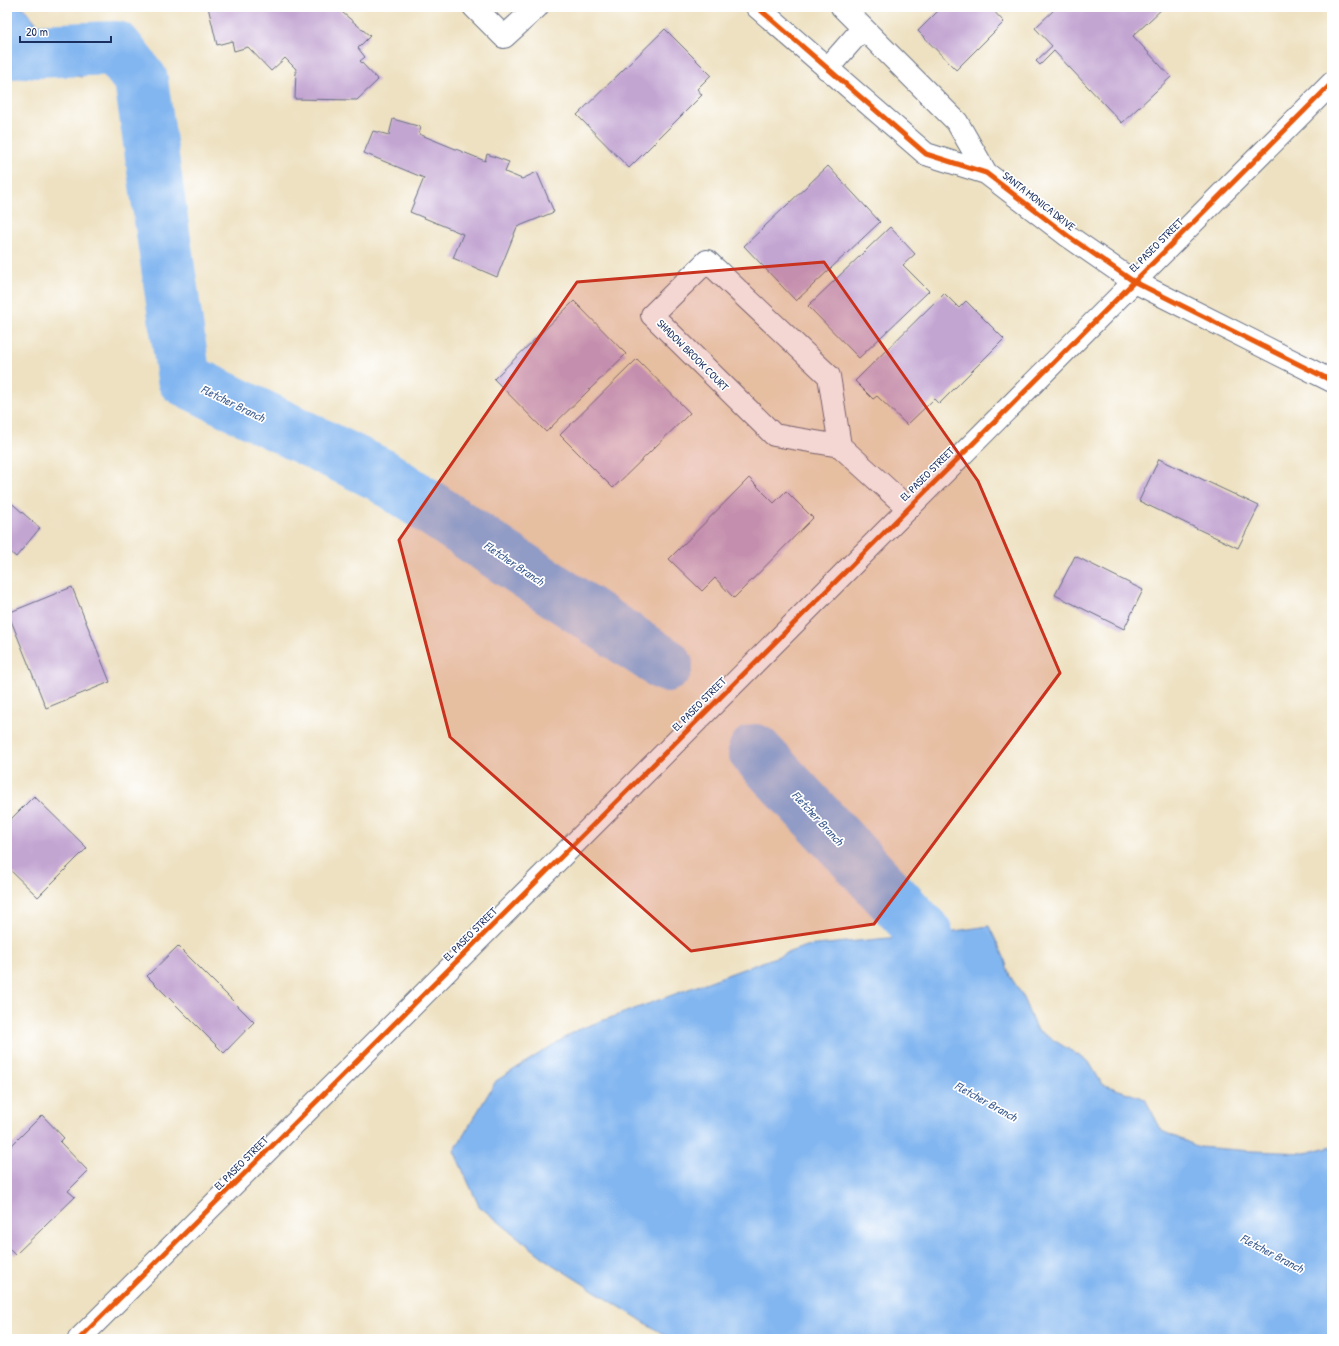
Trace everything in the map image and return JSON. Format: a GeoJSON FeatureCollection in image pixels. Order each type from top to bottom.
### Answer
{"type":"FeatureCollection","features":[{"type":"Feature","properties":{"kind":"street"},"geometry":{"type":"LineString","coordinates":[[474,7],[504,37],[537,7]]}},
{"type":"Feature","properties":{"kind":"street","name":"SANTA MONICA DRIVE"},"geometry":{"type":"LineString","coordinates":[[757,7],[926,154],[986,172],[1068,236],[1133,281],[1332,381]]}},
{"type":"Feature","properties":{"kind":"street","name":"SANTA MONICA DRIVE"},"geometry":{"type":"LineString","coordinates":[[842,7],[957,122],[986,172]]}},
{"type":"Feature","properties":{"kind":"street"},"geometry":{"type":"LineString","coordinates":[[827,68],[863,28]]}},
{"type":"Feature","properties":{"kind":"street","name":"EL PASEO STREET"},"geometry":{"type":"LineString","coordinates":[[79,1339],[1332,83]]}},
{"type":"Feature","properties":{"kind":"street","name":"SHADOW BROOK COURT"},"geometry":{"type":"LineString","coordinates":[[707,261],[829,376],[840,446],[774,435],[652,314],[707,261]]}},
{"type":"Feature","properties":{"kind":"street"},"geometry":{"type":"LineString","coordinates":[[840,446],[908,508]]}},
{"type":"Feature","properties":{"kind":"highlighted area"},"geometry":{"type":"Polygon","coordinates":[[[824,262],[978,481],[1060,673],[874,924],[691,951],[450,737],[399,540],[577,282],[824,262]]]}},
{"type":"Feature","properties":{"kind":"water"},"geometry":{"type":"Polygon","coordinates":[[[7,7],[23,7],[82,77],[7,66],[7,7]]]}},
{"type":"Feature","properties":{"kind":"water"},"geometry":{"type":"Polygon","coordinates":[[[989,926],[1004,957],[1010,976],[1021,993],[1036,1029],[1089,1062],[1102,1084],[1145,1099],[1162,1131],[1199,1147],[1306,1153],[1332,1146],[1332,1339],[671,1339],[550,1263],[479,1206],[454,1151],[496,1081],[577,1030],[806,946],[941,933],[989,926]]]}},
{"type":"Feature","properties":{"kind":"building"},"geometry":{"type":"Polygon","coordinates":[[[208,7],[336,7],[370,36],[358,48],[365,57],[360,61],[378,80],[357,100],[295,99],[296,69],[285,58],[271,71],[248,47],[234,51],[232,41],[217,45],[208,7]]]}},
{"type":"Feature","properties":{"kind":"building"},"geometry":{"type":"Polygon","coordinates":[[[942,7],[990,7],[1004,22],[956,70],[918,31],[942,7]]]}},
{"type":"Feature","properties":{"kind":"building"},"geometry":{"type":"Polygon","coordinates":[[[1057,7],[1162,7],[1163,8],[1133,36],[1171,77],[1122,123],[1054,51],[1040,65],[1036,61],[1052,46],[1035,28],[1057,7]]]}},
{"type":"Feature","properties":{"kind":"building"},"geometry":{"type":"Polygon","coordinates":[[[665,29],[711,75],[697,89],[702,95],[629,168],[577,115],[665,29]]]}},
{"type":"Feature","properties":{"kind":"building"},"geometry":{"type":"Polygon","coordinates":[[[393,119],[421,127],[419,134],[485,161],[487,154],[509,162],[505,172],[522,179],[537,172],[554,212],[517,227],[497,277],[453,258],[463,234],[410,212],[424,178],[364,153],[373,131],[389,135],[393,119]]]}},
{"type":"Feature","properties":{"kind":"building"},"geometry":{"type":"Polygon","coordinates":[[[828,166],[880,222],[796,301],[744,246],[828,166]]]}},
{"type":"Feature","properties":{"kind":"building"},"geometry":{"type":"Polygon","coordinates":[[[890,227],[915,254],[903,265],[929,291],[859,358],[808,306],[890,227]]]}},
{"type":"Feature","properties":{"kind":"building"},"geometry":{"type":"Polygon","coordinates":[[[944,293],[959,308],[966,301],[1004,339],[939,404],[934,399],[907,425],[877,396],[873,399],[855,381],[944,293]]]}},
{"type":"Feature","properties":{"kind":"building"},"geometry":{"type":"Polygon","coordinates":[[[574,301],[626,354],[546,432],[494,379],[574,301]]]}},
{"type":"Feature","properties":{"kind":"building"},"geometry":{"type":"Polygon","coordinates":[[[637,359],[690,413],[613,488],[560,435],[637,359]]]}},
{"type":"Feature","properties":{"kind":"building"},"geometry":{"type":"Polygon","coordinates":[[[1159,459],[1259,506],[1238,548],[1139,501],[1159,459]]]}},
{"type":"Feature","properties":{"kind":"building"},"geometry":{"type":"Polygon","coordinates":[[[749,478],[774,503],[786,491],[813,518],[734,598],[715,578],[702,591],[669,559],[749,478]]]}},
{"type":"Feature","properties":{"kind":"building"},"geometry":{"type":"Polygon","coordinates":[[[7,499],[40,528],[16,557],[7,549],[7,499]]]}},
{"type":"Feature","properties":{"kind":"building"},"geometry":{"type":"Polygon","coordinates":[[[1075,556],[1143,590],[1124,629],[1055,595],[1075,556]]]}},
{"type":"Feature","properties":{"kind":"building"},"geometry":{"type":"Polygon","coordinates":[[[72,587],[110,682],[46,708],[8,613],[72,587]]]}},
{"type":"Feature","properties":{"kind":"building"},"geometry":{"type":"Polygon","coordinates":[[[34,796],[87,848],[38,897],[7,867],[7,823],[34,796]]]}},
{"type":"Feature","properties":{"kind":"building"},"geometry":{"type":"Polygon","coordinates":[[[178,946],[254,1022],[224,1053],[147,976],[178,946]]]}},
{"type":"Feature","properties":{"kind":"building"},"geometry":{"type":"Polygon","coordinates":[[[42,1115],[64,1138],[60,1142],[88,1171],[68,1191],[75,1197],[15,1255],[9,1249],[7,1251],[7,1150],[42,1115]]]}},
{"type":"Feature","properties":{"kind":"waterway","name":"Fletcher Branch"},"geometry":{"type":"LineString","coordinates":[[7,52],[116,48],[141,80],[184,379],[381,475],[666,665]]}},
{"type":"Feature","properties":{"kind":"waterway","name":"Fletcher Branch"},"geometry":{"type":"LineString","coordinates":[[755,751],[926,934],[939,1009]]}},
{"type":"Feature","properties":{"kind":"cycle path"},"geometry":{"type":"LineString","coordinates":[[757,7],[926,154],[986,173],[1068,236],[1133,281],[1332,381]]}},
{"type":"Feature","properties":{"kind":"cycle path"},"geometry":{"type":"LineString","coordinates":[[79,1339],[1332,83]]}}]}
